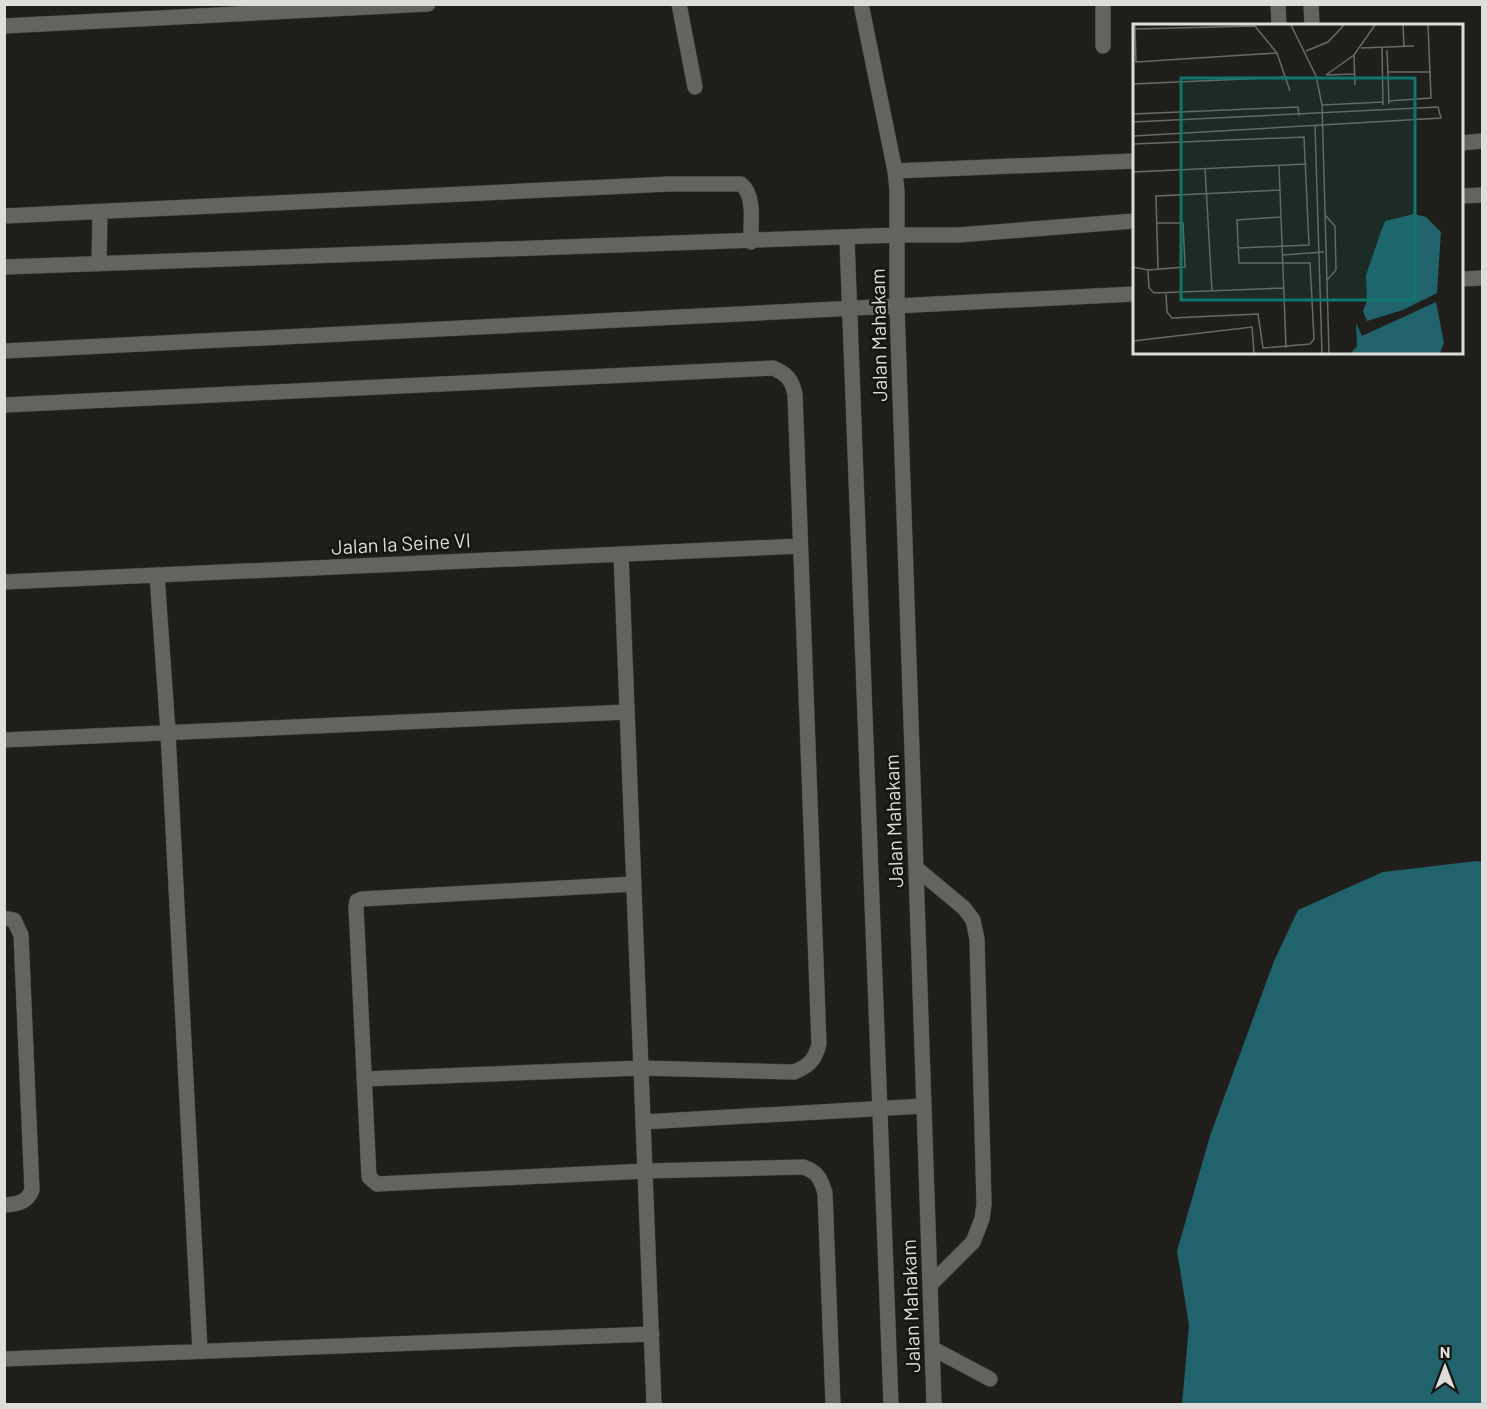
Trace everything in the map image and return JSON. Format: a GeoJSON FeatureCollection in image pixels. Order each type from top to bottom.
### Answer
{"type":"FeatureCollection","features":[{"type":"Feature","properties":{"kind":"street"},"geometry":{"type":"LineString","coordinates":[[4,26],[428,4]]}},
{"type":"Feature","properties":{"kind":"street"},"geometry":{"type":"LineString","coordinates":[[678,4],[695,87]]}},
{"type":"Feature","properties":{"kind":"street","name":"Jalan Mahakam"},"geometry":{"type":"LineString","coordinates":[[861,4],[895,171],[897,191],[897,306],[934,1404]]}},
{"type":"Feature","properties":{"kind":"street"},"geometry":{"type":"LineString","coordinates":[[1103,4],[1103,46]]}},
{"type":"Feature","properties":{"kind":"street"},"geometry":{"type":"LineString","coordinates":[[1278,4],[1279,24]]}},
{"type":"Feature","properties":{"kind":"street"},"geometry":{"type":"LineString","coordinates":[[1311,4],[1312,24]]}},
{"type":"Feature","properties":{"kind":"street"},"geometry":{"type":"LineString","coordinates":[[1463,142],[1482,141]]}},
{"type":"Feature","properties":{"kind":"street"},"geometry":{"type":"LineString","coordinates":[[895,171],[1133,161]]}},
{"type":"Feature","properties":{"kind":"street"},"geometry":{"type":"LineString","coordinates":[[4,216],[669,184],[741,184],[750,196],[751,242]]}},
{"type":"Feature","properties":{"kind":"street"},"geometry":{"type":"LineString","coordinates":[[1463,196],[1482,195]]}},
{"type":"Feature","properties":{"kind":"street"},"geometry":{"type":"LineString","coordinates":[[99,264],[100,212]]}},
{"type":"Feature","properties":{"kind":"street"},"geometry":{"type":"LineString","coordinates":[[4,267],[897,236],[958,236],[1133,221]]}},
{"type":"Feature","properties":{"kind":"street","name":"Jalan Mahakam"},"geometry":{"type":"LineString","coordinates":[[848,239],[891,1404]]}},
{"type":"Feature","properties":{"kind":"street"},"geometry":{"type":"LineString","coordinates":[[1463,279],[1482,278]]}},
{"type":"Feature","properties":{"kind":"street"},"geometry":{"type":"LineString","coordinates":[[4,351],[1133,294]]}},
{"type":"Feature","properties":{"kind":"street"},"geometry":{"type":"LineString","coordinates":[[4,405],[773,368],[784,372],[790,379],[795,394],[819,1044],[817,1053],[807,1067],[794,1072],[641,1068],[364,1079]]}},
{"type":"Feature","properties":{"kind":"street","name":"Jalan la Seine VI"},"geometry":{"type":"LineString","coordinates":[[4,582],[800,546]]}},
{"type":"Feature","properties":{"kind":"street"},"geometry":{"type":"LineString","coordinates":[[621,554],[654,1404]]}},
{"type":"Feature","properties":{"kind":"street"},"geometry":{"type":"LineString","coordinates":[[157,575],[168,732],[200,1351]]}},
{"type":"Feature","properties":{"kind":"street"},"geometry":{"type":"LineString","coordinates":[[4,740],[627,712]]}},
{"type":"Feature","properties":{"kind":"street"},"geometry":{"type":"LineString","coordinates":[[916,868],[964,908],[974,920],[977,939],[984,1204],[982,1219],[973,1242],[930,1285]]}},
{"type":"Feature","properties":{"kind":"street"},"geometry":{"type":"LineString","coordinates":[[634,884],[374,898],[357,901],[369,1177],[377,1184],[645,1171],[802,1167],[811,1169],[819,1176],[825,1193],[833,1404]]}},
{"type":"Feature","properties":{"kind":"street"},"geometry":{"type":"LineString","coordinates":[[4,918],[14,920],[21,935],[32,1190],[30,1197],[22,1203],[4,1204]]}},
{"type":"Feature","properties":{"kind":"street"},"geometry":{"type":"LineString","coordinates":[[643,1122],[924,1106]]}},
{"type":"Feature","properties":{"kind":"street"},"geometry":{"type":"LineString","coordinates":[[4,1359],[652,1334]]}},
{"type":"Feature","properties":{"kind":"street"},"geometry":{"type":"LineString","coordinates":[[932,1348],[990,1379]]}},
{"type":"Feature","properties":{"kind":"water"},"geometry":{"type":"Polygon","coordinates":[[[1482,862],[1482,1404],[1182,1404],[1189,1325],[1177,1251],[1210,1136],[1274,961],[1298,910],[1383,872],[1482,862]]]}}]}
